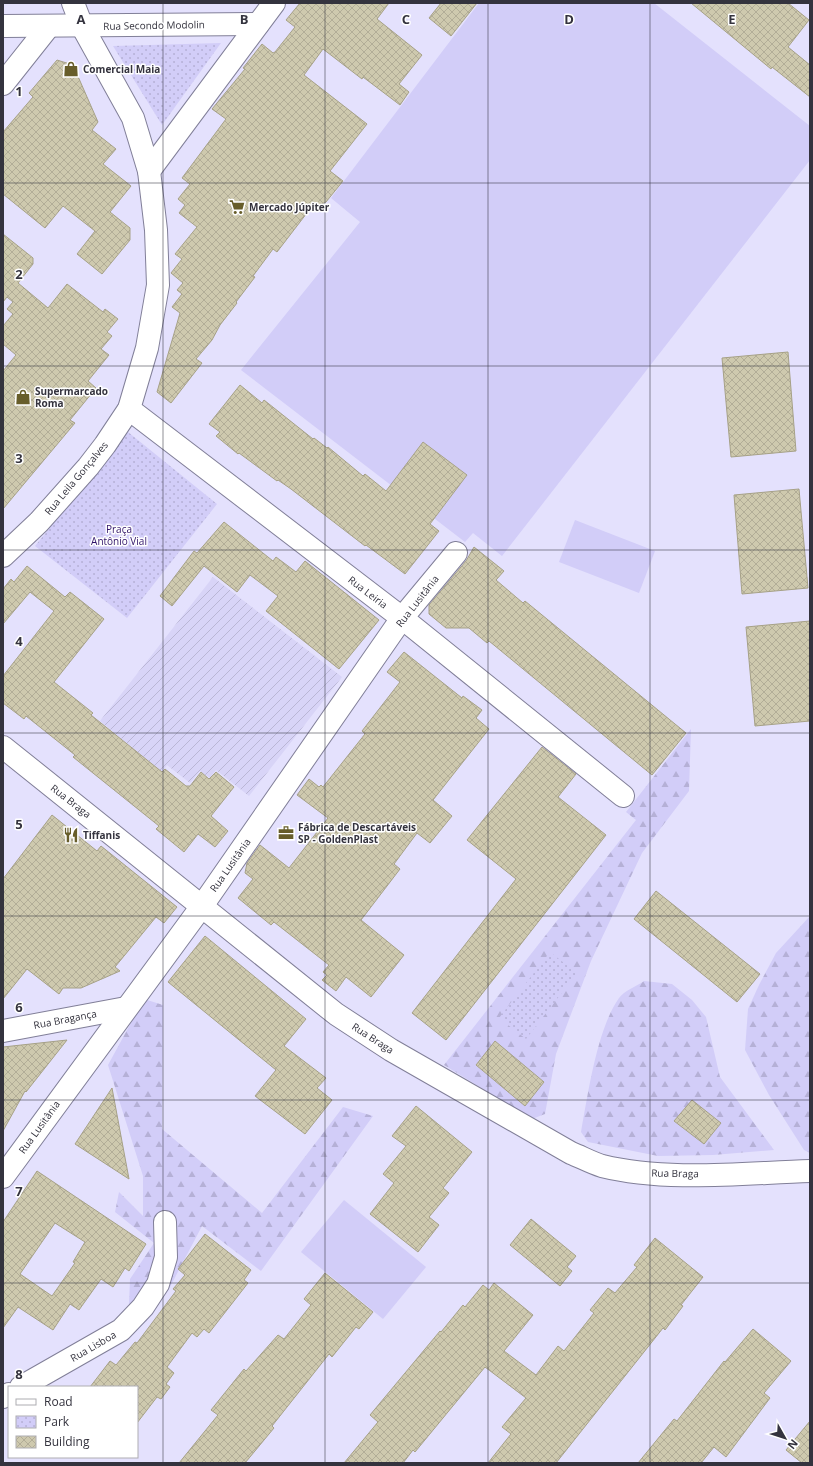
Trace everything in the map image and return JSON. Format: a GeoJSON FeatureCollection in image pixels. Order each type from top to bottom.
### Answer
{"type":"FeatureCollection","features":[{"type":"Feature","properties":{"kind":"street","name":"Rua Leila Gonçalves"},"geometry":{"type":"LineString","coordinates":[[3,556],[39,522],[88,467],[129,409],[147,348],[158,285],[156,230],[149,171],[133,118],[82,26],[73,3]]}},
{"type":"Feature","properties":{"kind":"street"},"geometry":{"type":"LineString","coordinates":[[149,171],[274,3]]}},
{"type":"Feature","properties":{"kind":"street","name":"Rua Secondo Modolin"},"geometry":{"type":"LineString","coordinates":[[3,26],[258,24]]}},
{"type":"Feature","properties":{"kind":"street"},"geometry":{"type":"LineString","coordinates":[[3,84],[49,26]]}},
{"type":"Feature","properties":{"kind":"street","name":"Rua Leiria"},"geometry":{"type":"LineString","coordinates":[[129,409],[402,618],[623,796]]}},
{"type":"Feature","properties":{"kind":"street","name":"Rua Lusitânia"},"geometry":{"type":"LineString","coordinates":[[3,1177],[202,906],[402,618],[456,553]]}},
{"type":"Feature","properties":{"kind":"street","name":"Rua Braga"},"geometry":{"type":"LineString","coordinates":[[3,747],[336,1014],[391,1050],[571,1153],[601,1166],[637,1172],[686,1175],[810,1171]]}},
{"type":"Feature","properties":{"kind":"street","name":"Rua Bragança"},"geometry":{"type":"LineString","coordinates":[[3,1031],[126,1008]]}},
{"type":"Feature","properties":{"kind":"street","name":"Rua Lisboa"},"geometry":{"type":"LineString","coordinates":[[23,1386],[121,1330],[143,1307],[158,1284],[166,1257],[165,1222]]}},
{"type":"Feature","properties":{"kind":"shaded area"},"geometry":{"type":"Polygon","coordinates":[[[213,577],[342,677],[249,796],[216,770],[210,778],[200,771],[190,783],[167,765],[162,772],[100,721],[213,577]]]}},
{"type":"Feature","properties":{"kind":"green space"},"geometry":{"type":"Polygon","coordinates":[[[479,3],[654,3],[810,126],[810,160],[502,556],[473,533],[465,542],[241,370],[360,222],[331,198],[479,3]]]}},
{"type":"Feature","properties":{"kind":"green space"},"geometry":{"type":"Polygon","coordinates":[[[221,43],[162,125],[113,46],[221,43]]]}},
{"type":"Feature","properties":{"kind":"green space","name":"Praça Antônio Vial"},"geometry":{"type":"Polygon","coordinates":[[[128,432],[217,504],[127,618],[35,546],[128,432]]]}},
{"type":"Feature","properties":{"kind":"green space"},"geometry":{"type":"Polygon","coordinates":[[[575,520],[655,551],[639,593],[559,562],[575,520]]]}},
{"type":"Feature","properties":{"kind":"green space"},"geometry":{"type":"Polygon","coordinates":[[[691,729],[689,791],[642,853],[591,961],[556,1054],[545,1114],[532,1119],[444,1065],[636,820],[626,812],[691,729]]]}},
{"type":"Feature","properties":{"kind":"green space"},"geometry":{"type":"Polygon","coordinates":[[[810,916],[810,1153],[804,1150],[769,1095],[745,1050],[748,1009],[759,985],[776,953],[810,916]]]}},
{"type":"Feature","properties":{"kind":"green space"},"geometry":{"type":"Polygon","coordinates":[[[550,952],[577,973],[526,1039],[499,1018],[550,952]]]}},
{"type":"Feature","properties":{"kind":"green space"},"geometry":{"type":"Polygon","coordinates":[[[644,981],[672,984],[692,1000],[706,1017],[720,1077],[774,1150],[713,1155],[658,1156],[588,1142],[581,1132],[590,1081],[599,1044],[611,1011],[621,995],[644,981]]]}},
{"type":"Feature","properties":{"kind":"green space"},"geometry":{"type":"Polygon","coordinates":[[[144,999],[163,1005],[162,1129],[262,1213],[343,1107],[373,1116],[261,1271],[202,1226],[170,1287],[146,1322],[129,1304],[130,1279],[154,1243],[115,1212],[119,1192],[143,1216],[143,1176],[108,1065],[144,999]]]}},
{"type":"Feature","properties":{"kind":"green space"},"geometry":{"type":"Polygon","coordinates":[[[344,1200],[426,1267],[383,1319],[301,1252],[344,1200]]]}},
{"type":"Feature","properties":{"kind":"building"},"geometry":{"type":"Polygon","coordinates":[[[300,3],[389,3],[377,19],[422,55],[399,84],[409,92],[400,105],[363,77],[362,79],[323,49],[304,75],[367,124],[330,171],[343,181],[326,202],[310,209],[277,252],[273,249],[253,276],[255,277],[236,302],[237,303],[220,325],[212,340],[196,359],[202,363],[171,403],[157,392],[180,313],[172,307],[182,294],[177,290],[183,283],[171,273],[182,259],[175,254],[197,227],[179,213],[185,205],[178,199],[190,184],[182,178],[226,119],[212,109],[245,69],[243,68],[262,44],[273,53],[275,52],[295,27],[286,20],[300,3]]]}},
{"type":"Feature","properties":{"kind":"building"},"geometry":{"type":"Polygon","coordinates":[[[441,3],[477,3],[451,36],[429,18],[441,3]]]}},
{"type":"Feature","properties":{"kind":"building"},"geometry":{"type":"Polygon","coordinates":[[[691,3],[788,3],[809,20],[788,47],[810,65],[810,97],[772,67],[771,69],[691,3]]]}},
{"type":"Feature","properties":{"kind":"building"},"geometry":{"type":"Polygon","coordinates":[[[57,60],[73,65],[98,122],[92,130],[116,149],[103,164],[131,186],[110,212],[130,228],[130,240],[102,274],[77,254],[95,231],[63,206],[45,228],[3,194],[3,132],[33,97],[29,93],[57,60]]]}},
{"type":"Feature","properties":{"kind":"building"},"geometry":{"type":"Polygon","coordinates":[[[3,234],[33,258],[33,264],[18,283],[48,308],[67,284],[103,312],[105,309],[118,319],[107,332],[112,336],[101,349],[109,355],[88,381],[96,388],[70,420],[75,423],[3,509],[3,371],[16,355],[3,344],[3,326],[13,314],[7,309],[13,302],[7,297],[3,302],[3,234]]]}},
{"type":"Feature","properties":{"kind":"building"},"geometry":{"type":"Polygon","coordinates":[[[788,352],[796,451],[731,457],[722,358],[788,352]]]}},
{"type":"Feature","properties":{"kind":"building"},"geometry":{"type":"Polygon","coordinates":[[[240,385],[262,403],[264,400],[313,439],[314,438],[327,448],[328,447],[363,476],[365,474],[386,491],[423,442],[467,475],[430,524],[439,531],[405,574],[366,545],[365,546],[291,489],[278,480],[277,481],[239,453],[238,454],[216,436],[220,432],[209,424],[240,385]]]}},
{"type":"Feature","properties":{"kind":"building"},"geometry":{"type":"Polygon","coordinates":[[[799,489],[808,588],[742,594],[734,495],[799,489]]]}},
{"type":"Feature","properties":{"kind":"building"},"geometry":{"type":"Polygon","coordinates":[[[224,522],[273,561],[276,557],[296,572],[305,561],[379,620],[339,669],[266,611],[278,596],[250,575],[237,592],[204,566],[172,606],[160,596],[194,551],[197,553],[224,522]]]}},
{"type":"Feature","properties":{"kind":"building"},"geometry":{"type":"Polygon","coordinates":[[[474,547],[504,571],[496,580],[523,603],[525,601],[686,733],[652,775],[489,641],[487,643],[469,628],[446,628],[429,614],[429,605],[466,561],[474,547]]]}},
{"type":"Feature","properties":{"kind":"building"},"geometry":{"type":"Polygon","coordinates":[[[27,566],[65,597],[70,592],[104,619],[54,682],[93,713],[91,715],[162,772],[165,769],[186,786],[190,786],[201,772],[209,779],[216,772],[234,787],[211,816],[228,831],[215,847],[198,834],[184,852],[156,829],[159,826],[73,757],[75,755],[26,716],[24,719],[3,703],[3,676],[54,611],[30,592],[3,624],[3,589],[11,579],[14,582],[27,566]]]}},
{"type":"Feature","properties":{"kind":"building"},"geometry":{"type":"Polygon","coordinates":[[[810,621],[810,721],[755,726],[746,627],[810,621]]]}},
{"type":"Feature","properties":{"kind":"building"},"geometry":{"type":"Polygon","coordinates":[[[404,652],[462,698],[463,696],[482,710],[476,718],[489,729],[433,800],[452,816],[430,843],[417,833],[394,864],[400,869],[361,920],[404,955],[371,997],[346,977],[336,991],[322,980],[327,975],[323,972],[329,965],[274,922],[271,925],[238,898],[253,879],[245,873],[247,863],[260,845],[289,868],[328,818],[297,795],[309,779],[319,787],[321,785],[323,787],[365,734],[362,731],[400,682],[387,672],[404,652]]]}},
{"type":"Feature","properties":{"kind":"building"},"geometry":{"type":"Polygon","coordinates":[[[542,747],[576,774],[558,797],[606,835],[446,1040],[412,1013],[516,879],[467,840],[542,747]]]}},
{"type":"Feature","properties":{"kind":"building"},"geometry":{"type":"Polygon","coordinates":[[[52,815],[97,851],[101,846],[177,907],[164,923],[156,917],[115,967],[120,971],[81,988],[63,988],[59,994],[27,969],[3,999],[3,879],[52,815]]]}},
{"type":"Feature","properties":{"kind":"building"},"geometry":{"type":"Polygon","coordinates":[[[656,891],[760,974],[737,1002],[634,919],[656,891]]]}},
{"type":"Feature","properties":{"kind":"building"},"geometry":{"type":"Polygon","coordinates":[[[205,936],[306,1019],[284,1046],[326,1078],[317,1088],[332,1100],[305,1134],[255,1096],[276,1070],[168,982],[205,936]]]}},
{"type":"Feature","properties":{"kind":"building"},"geometry":{"type":"Polygon","coordinates":[[[67,1040],[26,1092],[25,1091],[3,1131],[3,1047],[67,1040]]]}},
{"type":"Feature","properties":{"kind":"building"},"geometry":{"type":"Polygon","coordinates":[[[495,1041],[544,1082],[525,1106],[476,1065],[495,1041]]]}},
{"type":"Feature","properties":{"kind":"building"},"geometry":{"type":"Polygon","coordinates":[[[112,1088],[129,1179],[75,1144],[112,1088]]]}},
{"type":"Feature","properties":{"kind":"building"},"geometry":{"type":"Polygon","coordinates":[[[692,1100],[721,1123],[704,1144],[674,1121],[692,1100]]]}},
{"type":"Feature","properties":{"kind":"building"},"geometry":{"type":"Polygon","coordinates":[[[416,1106],[472,1152],[443,1188],[449,1193],[429,1217],[439,1225],[418,1252],[370,1214],[394,1183],[383,1174],[406,1146],[392,1136],[416,1106]]]}},
{"type":"Feature","properties":{"kind":"building"},"geometry":{"type":"Polygon","coordinates":[[[37,1171],[146,1244],[129,1271],[125,1268],[113,1287],[101,1279],[79,1310],[70,1304],[53,1330],[18,1307],[3,1328],[3,1222],[37,1171]],[[55,1223],[20,1274],[52,1296],[75,1263],[73,1262],[85,1242],[55,1223]]]}},
{"type":"Feature","properties":{"kind":"building"},"geometry":{"type":"Polygon","coordinates":[[[531,1219],[576,1256],[567,1267],[572,1271],[560,1286],[510,1245],[531,1219]]]}},
{"type":"Feature","properties":{"kind":"building"},"geometry":{"type":"Polygon","coordinates":[[[205,1234],[251,1270],[244,1280],[248,1283],[209,1333],[204,1329],[197,1337],[192,1333],[167,1367],[174,1373],[166,1384],[170,1387],[161,1399],[157,1397],[138,1422],[138,1386],[91,1386],[110,1361],[116,1365],[135,1342],[137,1343],[176,1291],[173,1289],[185,1275],[178,1269],[205,1234]]]}},
{"type":"Feature","properties":{"kind":"building"},"geometry":{"type":"Polygon","coordinates":[[[655,1238],[703,1277],[681,1305],[683,1306],[665,1330],[663,1328],[556,1463],[488,1463],[511,1434],[502,1427],[526,1398],[485,1367],[415,1452],[413,1450],[403,1463],[344,1463],[378,1422],[370,1415],[440,1331],[441,1332],[463,1305],[465,1307],[483,1285],[489,1290],[494,1283],[533,1315],[504,1351],[536,1375],[558,1346],[564,1351],[594,1313],[590,1310],[608,1288],[615,1293],[637,1267],[634,1265],[655,1238]]]}},
{"type":"Feature","properties":{"kind":"building"},"geometry":{"type":"Polygon","coordinates":[[[325,1273],[373,1312],[359,1329],[356,1327],[332,1357],[329,1354],[272,1426],[274,1428],[245,1463],[179,1463],[218,1415],[211,1410],[244,1369],[246,1371],[278,1335],[284,1339],[311,1305],[304,1299],[325,1273]]]}},
{"type":"Feature","properties":{"kind":"building"},"geometry":{"type":"Polygon","coordinates":[[[753,1329],[791,1361],[764,1393],[770,1398],[726,1457],[714,1447],[701,1463],[638,1463],[674,1419],[677,1421],[724,1361],[725,1362],[753,1329]]]}},
{"type":"Feature","properties":{"kind":"building"},"geometry":{"type":"Polygon","coordinates":[[[810,1421],[810,1463],[802,1463],[786,1450],[810,1421]]]}},
{"type":"Feature","properties":{"kind":"place","name":"Comercial Maia"},"geometry":{"type":"Point","coordinates":[71,69]}},
{"type":"Feature","properties":{"kind":"place","name":"Mercado Júpiter"},"geometry":{"type":"Point","coordinates":[237,207]}},
{"type":"Feature","properties":{"kind":"place","name":"Supermarcado Roma"},"geometry":{"type":"Point","coordinates":[23,397]}},
{"type":"Feature","properties":{"kind":"place","name":"Fábrica de Descartáveis SP - GoldenPlast"},"geometry":{"type":"Point","coordinates":[286,833]}},
{"type":"Feature","properties":{"kind":"place","name":"Tiffanis"},"geometry":{"type":"Point","coordinates":[71,835]}}]}
